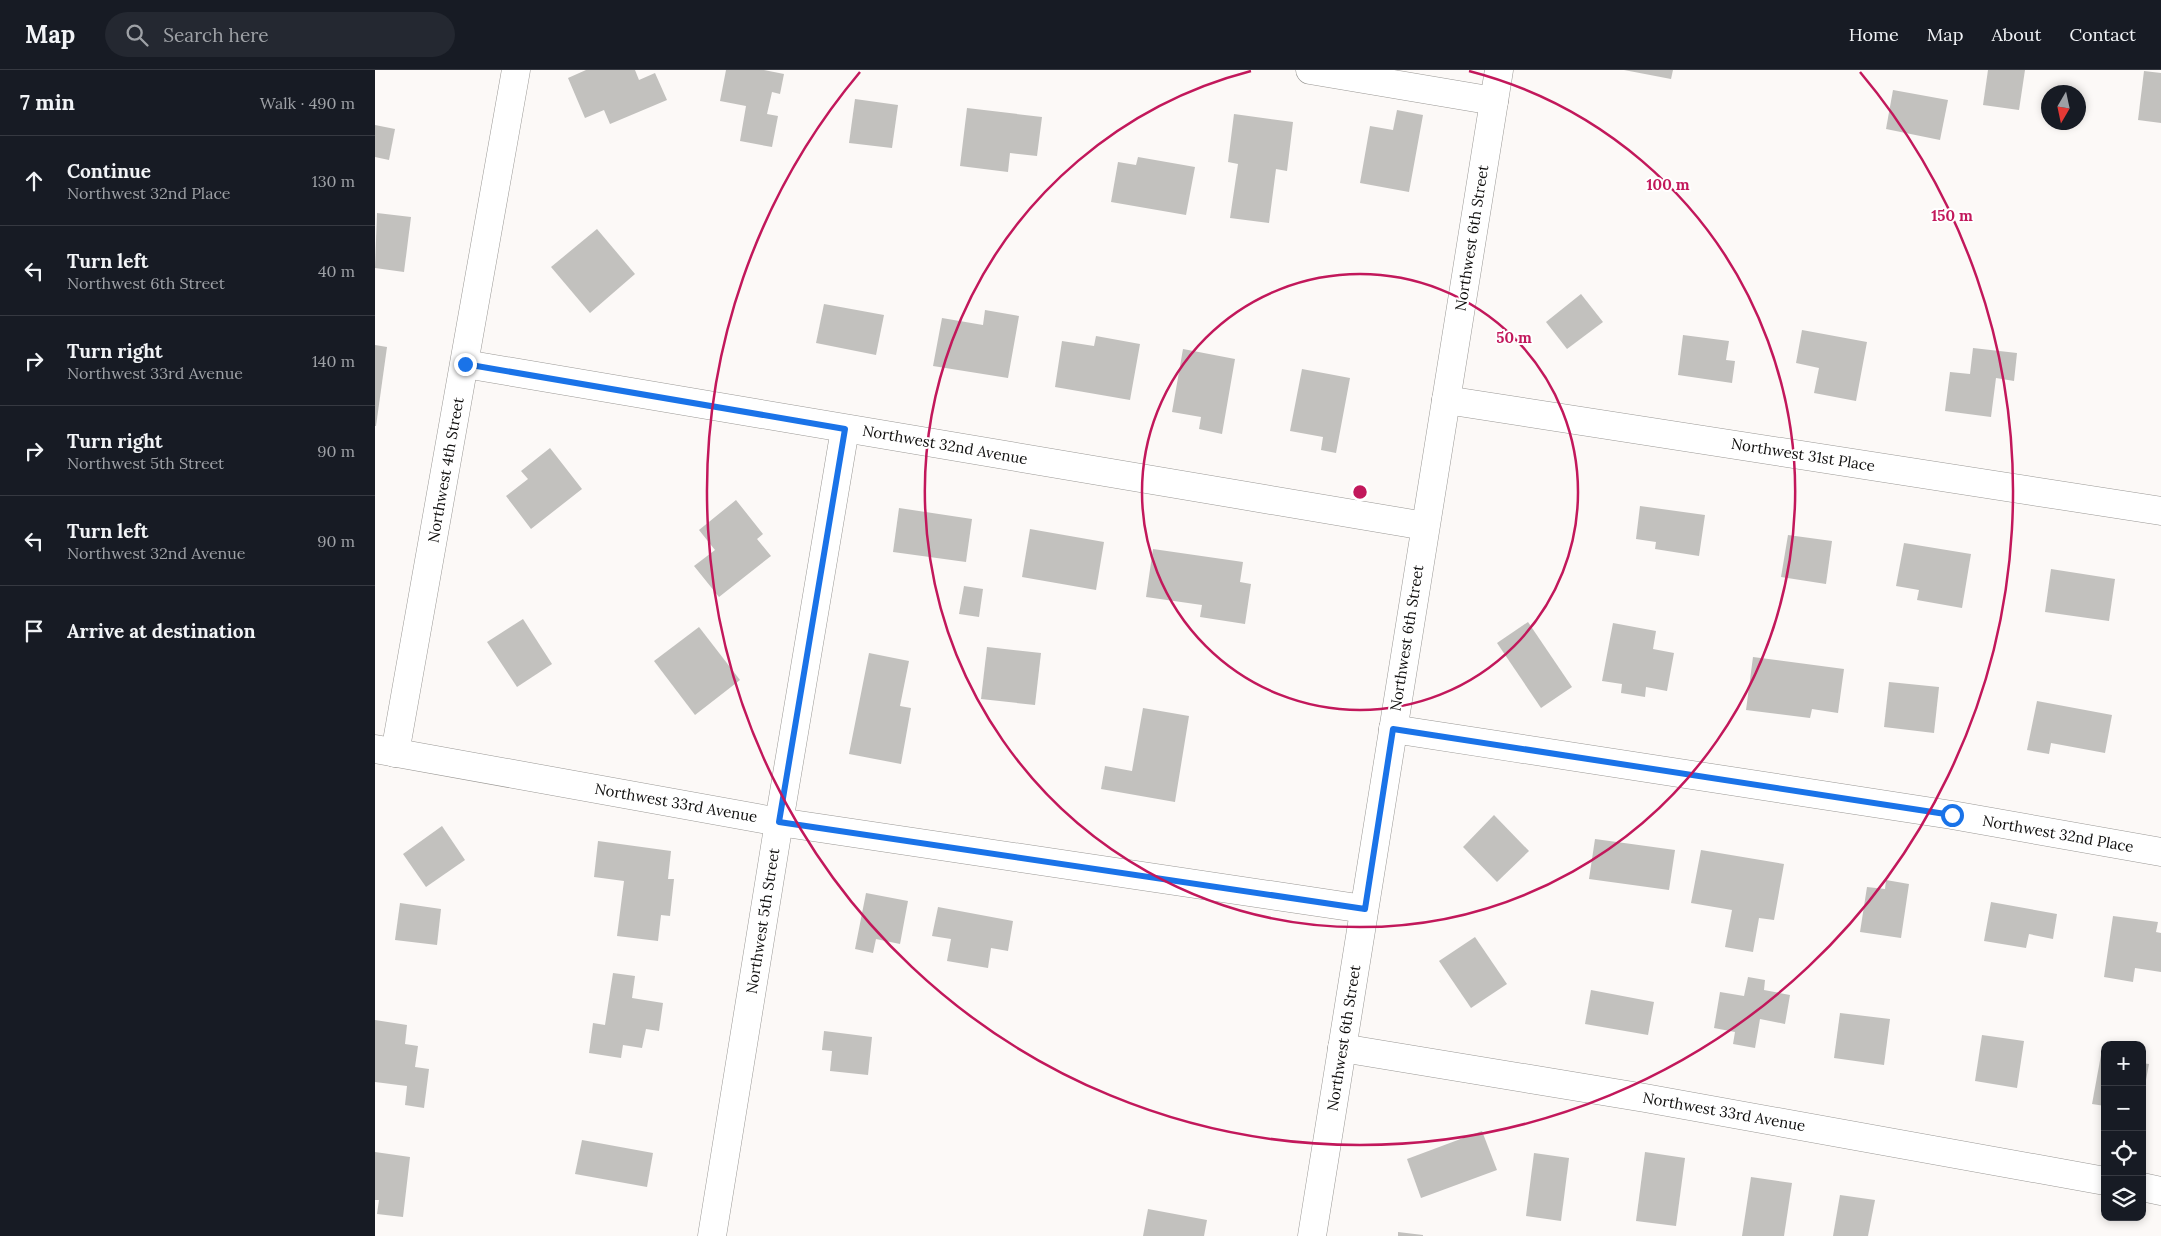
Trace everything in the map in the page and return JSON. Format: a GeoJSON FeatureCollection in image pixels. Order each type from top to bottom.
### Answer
{"type":"FeatureCollection","features":[{"type":"Feature","properties":{"kind":"street","name":"Northwest 4th Street"},"geometry":{"type":"LineString","coordinates":[[385,751],[465,364],[516,70]]}},
{"type":"Feature","properties":{"kind":"street"},"geometry":{"type":"LineString","coordinates":[[1310,70],[1494,101]]}},
{"type":"Feature","properties":{"kind":"street","name":"Northwest 6th Street"},"geometry":{"type":"LineString","coordinates":[[1313,1236],[1499,70]]}},
{"type":"Feature","properties":{"kind":"street","name":"Northwest 32nd Avenue"},"geometry":{"type":"LineString","coordinates":[[465,364],[1425,526]]}},
{"type":"Feature","properties":{"kind":"street","name":"Northwest 31st Place"},"geometry":{"type":"LineString","coordinates":[[1446,400],[2161,511]]}},
{"type":"Feature","properties":{"kind":"street","name":"Northwest 5th Street"},"geometry":{"type":"LineString","coordinates":[[712,1236],[845,429]]}},
{"type":"Feature","properties":{"kind":"street","name":"Northwest 32nd Place"},"geometry":{"type":"LineString","coordinates":[[1393,729],[1952,815],[2161,852]]}},
{"type":"Feature","properties":{"kind":"street","name":"Northwest 33rd Avenue"},"geometry":{"type":"LineString","coordinates":[[385,751],[779,822],[1365,909]]}},
{"type":"Feature","properties":{"kind":"street","name":"Northwest 33rd Avenue"},"geometry":{"type":"LineString","coordinates":[[1342,1048],[1645,1098],[2101,1180]]}},
{"type":"Feature","properties":{"kind":"street"},"geometry":{"type":"LineString","coordinates":[[2146,1188],[2161,1191]]}},
{"type":"Feature","properties":{"kind":"building"},"geometry":{"type":"Polygon","coordinates":[[[586,70],[635,70],[639,80],[655,73],[667,100],[610,124],[604,110],[585,118],[568,78],[586,70]]]}},
{"type":"Feature","properties":{"kind":"building"},"geometry":{"type":"Polygon","coordinates":[[[726,70],[764,70],[784,74],[780,94],[772,92],[767,114],[778,116],[772,147],[740,141],[746,106],[720,101],[726,70]]]}},
{"type":"Feature","properties":{"kind":"building"},"geometry":{"type":"Polygon","coordinates":[[[1624,70],[1673,70],[1671,79],[1624,70]]]}},
{"type":"Feature","properties":{"kind":"building"},"geometry":{"type":"Polygon","coordinates":[[[1988,70],[2025,70],[2019,110],[1983,105],[1988,70]]]}},
{"type":"Feature","properties":{"kind":"building"},"geometry":{"type":"Polygon","coordinates":[[[2144,71],[2161,73],[2161,123],[2138,120],[2144,71]]]}},
{"type":"Feature","properties":{"kind":"building"},"geometry":{"type":"Polygon","coordinates":[[[1893,90],[1948,100],[1940,140],[1886,129],[1893,90]]]}},
{"type":"Feature","properties":{"kind":"building"},"geometry":{"type":"Polygon","coordinates":[[[855,99],[898,105],[892,148],[849,143],[855,99]]]}},
{"type":"Feature","properties":{"kind":"building"},"geometry":{"type":"Polygon","coordinates":[[[967,108],[1042,117],[1037,156],[1010,153],[1008,172],[960,166],[967,108]]]}},
{"type":"Feature","properties":{"kind":"building"},"geometry":{"type":"Polygon","coordinates":[[[1397,110],[1423,115],[1409,192],[1360,183],[1370,126],[1393,130],[1397,110]]]}},
{"type":"Feature","properties":{"kind":"building"},"geometry":{"type":"Polygon","coordinates":[[[1234,114],[1293,122],[1287,171],[1276,169],[1269,223],[1230,218],[1238,164],[1228,162],[1234,114]]]}},
{"type":"Feature","properties":{"kind":"building"},"geometry":{"type":"Polygon","coordinates":[[[375,125],[395,129],[389,160],[375,157],[375,125]]]}},
{"type":"Feature","properties":{"kind":"building"},"geometry":{"type":"Polygon","coordinates":[[[1138,157],[1195,167],[1186,215],[1111,202],[1118,162],[1136,165],[1138,157]]]}},
{"type":"Feature","properties":{"kind":"building"},"geometry":{"type":"Polygon","coordinates":[[[377,213],[411,217],[404,272],[375,268],[377,213]]]}},
{"type":"Feature","properties":{"kind":"building"},"geometry":{"type":"Polygon","coordinates":[[[597,229],[635,274],[590,313],[551,267],[597,229]]]}},
{"type":"Feature","properties":{"kind":"building"},"geometry":{"type":"Polygon","coordinates":[[[1581,294],[1603,322],[1567,349],[1546,322],[1581,294]]]}},
{"type":"Feature","properties":{"kind":"building"},"geometry":{"type":"Polygon","coordinates":[[[824,304],[884,315],[876,355],[816,343],[824,304]]]}},
{"type":"Feature","properties":{"kind":"building"},"geometry":{"type":"Polygon","coordinates":[[[985,310],[1019,316],[1008,378],[933,366],[942,318],[983,325],[985,310]]]}},
{"type":"Feature","properties":{"kind":"building"},"geometry":{"type":"Polygon","coordinates":[[[1802,330],[1867,342],[1856,401],[1814,393],[1819,368],[1796,363],[1802,330]]]}},
{"type":"Feature","properties":{"kind":"building"},"geometry":{"type":"Polygon","coordinates":[[[1683,335],[1729,341],[1726,360],[1735,361],[1732,383],[1678,375],[1683,335]]]}},
{"type":"Feature","properties":{"kind":"building"},"geometry":{"type":"Polygon","coordinates":[[[1096,336],[1140,344],[1130,400],[1055,387],[1062,341],[1094,346],[1096,336]]]}},
{"type":"Feature","properties":{"kind":"building"},"geometry":{"type":"Polygon","coordinates":[[[375,345],[387,347],[376,426],[375,426],[375,345]]]}},
{"type":"Feature","properties":{"kind":"building"},"geometry":{"type":"Polygon","coordinates":[[[1973,348],[2017,353],[2014,381],[1996,378],[1991,417],[1945,411],[1950,372],[1970,374],[1973,348]]]}},
{"type":"Feature","properties":{"kind":"building"},"geometry":{"type":"Polygon","coordinates":[[[1183,349],[1235,359],[1222,434],[1199,429],[1201,417],[1172,412],[1183,349]]]}},
{"type":"Feature","properties":{"kind":"building"},"geometry":{"type":"Polygon","coordinates":[[[1302,369],[1350,378],[1336,453],[1321,450],[1323,437],[1290,431],[1302,369]]]}},
{"type":"Feature","properties":{"kind":"building"},"geometry":{"type":"Polygon","coordinates":[[[550,448],[582,489],[531,529],[506,496],[528,479],[521,471],[550,448]]]}},
{"type":"Feature","properties":{"kind":"building"},"geometry":{"type":"Polygon","coordinates":[[[736,500],[763,534],[757,539],[771,556],[719,597],[694,566],[715,550],[699,530],[736,500]]]}},
{"type":"Feature","properties":{"kind":"building"},"geometry":{"type":"Polygon","coordinates":[[[1640,506],[1705,515],[1699,556],[1655,549],[1656,542],[1636,539],[1640,506]]]}},
{"type":"Feature","properties":{"kind":"building"},"geometry":{"type":"Polygon","coordinates":[[[899,508],[972,519],[966,562],[893,552],[899,508]]]}},
{"type":"Feature","properties":{"kind":"building"},"geometry":{"type":"Polygon","coordinates":[[[1030,529],[1104,542],[1096,590],[1022,577],[1030,529]]]}},
{"type":"Feature","properties":{"kind":"building"},"geometry":{"type":"Polygon","coordinates":[[[1788,535],[1832,541],[1826,584],[1781,577],[1788,535]]]}},
{"type":"Feature","properties":{"kind":"building"},"geometry":{"type":"Polygon","coordinates":[[[1904,543],[1971,554],[1962,608],[1917,600],[1919,590],[1896,586],[1904,543]]]}},
{"type":"Feature","properties":{"kind":"building"},"geometry":{"type":"Polygon","coordinates":[[[1153,549],[1243,562],[1240,582],[1251,584],[1245,624],[1200,617],[1202,605],[1146,597],[1153,549]]]}},
{"type":"Feature","properties":{"kind":"building"},"geometry":{"type":"Polygon","coordinates":[[[2051,569],[2115,579],[2109,621],[2045,612],[2051,569]]]}},
{"type":"Feature","properties":{"kind":"building"},"geometry":{"type":"Polygon","coordinates":[[[964,586],[983,589],[979,617],[959,614],[964,586]]]}},
{"type":"Feature","properties":{"kind":"building"},"geometry":{"type":"Polygon","coordinates":[[[523,619],[552,664],[517,687],[487,642],[523,619]]]}},
{"type":"Feature","properties":{"kind":"building"},"geometry":{"type":"Polygon","coordinates":[[[1528,622],[1572,687],[1541,708],[1497,643],[1528,622]]]}},
{"type":"Feature","properties":{"kind":"building"},"geometry":{"type":"Polygon","coordinates":[[[1613,623],[1656,631],[1653,649],[1674,653],[1667,691],[1646,687],[1645,697],[1621,693],[1622,684],[1602,681],[1613,623]]]}},
{"type":"Feature","properties":{"kind":"building"},"geometry":{"type":"Polygon","coordinates":[[[699,627],[740,680],[695,715],[654,661],[699,627]]]}},
{"type":"Feature","properties":{"kind":"building"},"geometry":{"type":"Polygon","coordinates":[[[987,647],[1041,653],[1035,705],[981,699],[987,647]]]}},
{"type":"Feature","properties":{"kind":"building"},"geometry":{"type":"Polygon","coordinates":[[[869,653],[909,661],[900,706],[911,708],[901,764],[849,754],[869,653]]]}},
{"type":"Feature","properties":{"kind":"building"},"geometry":{"type":"Polygon","coordinates":[[[1753,657],[1844,669],[1838,713],[1812,709],[1810,718],[1746,710],[1753,657]]]}},
{"type":"Feature","properties":{"kind":"building"},"geometry":{"type":"Polygon","coordinates":[[[1889,682],[1939,687],[1934,733],[1884,727],[1889,682]]]}},
{"type":"Feature","properties":{"kind":"building"},"geometry":{"type":"Polygon","coordinates":[[[2037,701],[2112,715],[2105,753],[2051,743],[2049,754],[2027,750],[2037,701]]]}},
{"type":"Feature","properties":{"kind":"building"},"geometry":{"type":"Polygon","coordinates":[[[1143,708],[1189,716],[1175,802],[1101,789],[1105,766],[1132,771],[1143,708]]]}},
{"type":"Feature","properties":{"kind":"building"},"geometry":{"type":"Polygon","coordinates":[[[1494,815],[1529,851],[1497,882],[1463,847],[1494,815]]]}},
{"type":"Feature","properties":{"kind":"building"},"geometry":{"type":"Polygon","coordinates":[[[442,826],[465,860],[426,887],[403,854],[442,826]]]}},
{"type":"Feature","properties":{"kind":"building"},"geometry":{"type":"Polygon","coordinates":[[[1595,839],[1675,850],[1669,890],[1589,879],[1595,839]]]}},
{"type":"Feature","properties":{"kind":"building"},"geometry":{"type":"Polygon","coordinates":[[[598,841],[671,851],[668,879],[674,879],[670,916],[661,915],[658,941],[617,936],[624,881],[594,877],[598,841]]]}},
{"type":"Feature","properties":{"kind":"building"},"geometry":{"type":"Polygon","coordinates":[[[1701,850],[1784,864],[1774,920],[1759,918],[1753,952],[1725,947],[1732,910],[1691,903],[1701,850]]]}},
{"type":"Feature","properties":{"kind":"building"},"geometry":{"type":"Polygon","coordinates":[[[1886,880],[1909,884],[1901,938],[1860,932],[1867,887],[1885,889],[1886,880]]]}},
{"type":"Feature","properties":{"kind":"building"},"geometry":{"type":"Polygon","coordinates":[[[866,893],[908,901],[900,944],[876,939],[873,953],[855,949],[866,893]]]}},
{"type":"Feature","properties":{"kind":"building"},"geometry":{"type":"Polygon","coordinates":[[[1991,902],[2057,914],[2053,939],[2029,934],[2026,948],[1984,941],[1991,902]]]}},
{"type":"Feature","properties":{"kind":"building"},"geometry":{"type":"Polygon","coordinates":[[[400,903],[441,909],[437,945],[395,940],[400,903]]]}},
{"type":"Feature","properties":{"kind":"building"},"geometry":{"type":"Polygon","coordinates":[[[938,907],[1013,921],[1008,951],[991,948],[988,968],[947,961],[951,939],[932,936],[938,907]]]}},
{"type":"Feature","properties":{"kind":"building"},"geometry":{"type":"Polygon","coordinates":[[[2113,916],[2158,922],[2156,932],[2161,933],[2161,972],[2135,968],[2133,982],[2104,977],[2113,916]]]}},
{"type":"Feature","properties":{"kind":"building"},"geometry":{"type":"Polygon","coordinates":[[[1475,937],[1507,984],[1471,1008],[1439,961],[1475,937]]]}},
{"type":"Feature","properties":{"kind":"building"},"geometry":{"type":"Polygon","coordinates":[[[613,973],[635,976],[632,998],[663,1003],[659,1031],[646,1029],[642,1048],[623,1045],[621,1058],[589,1053],[593,1023],[605,1025],[613,973]]]}},
{"type":"Feature","properties":{"kind":"building"},"geometry":{"type":"Polygon","coordinates":[[[1748,977],[1765,980],[1764,990],[1790,995],[1785,1024],[1760,1019],[1755,1048],[1733,1044],[1735,1032],[1714,1028],[1720,992],[1744,996],[1748,977]]]}},
{"type":"Feature","properties":{"kind":"building"},"geometry":{"type":"Polygon","coordinates":[[[1591,990],[1654,1002],[1648,1035],[1585,1024],[1591,990]]]}},
{"type":"Feature","properties":{"kind":"building"},"geometry":{"type":"Polygon","coordinates":[[[1840,1013],[1890,1019],[1884,1065],[1834,1058],[1840,1013]]]}},
{"type":"Feature","properties":{"kind":"building"},"geometry":{"type":"Polygon","coordinates":[[[375,1020],[407,1025],[405,1044],[418,1046],[415,1067],[429,1069],[424,1108],[405,1105],[407,1086],[375,1082],[375,1020]]]}},
{"type":"Feature","properties":{"kind":"building"},"geometry":{"type":"Polygon","coordinates":[[[824,1031],[872,1037],[868,1075],[830,1071],[832,1051],[822,1050],[824,1031]]]}},
{"type":"Feature","properties":{"kind":"building"},"geometry":{"type":"Polygon","coordinates":[[[1982,1035],[2024,1041],[2017,1088],[1975,1081],[1982,1035]]]}},
{"type":"Feature","properties":{"kind":"building"},"geometry":{"type":"Polygon","coordinates":[[[2101,1055],[2101,1105],[2092,1104],[2101,1055]]]}},
{"type":"Feature","properties":{"kind":"building"},"geometry":{"type":"Polygon","coordinates":[[[2146,1064],[2149,1064],[2146,1080],[2146,1064]]]}},
{"type":"Feature","properties":{"kind":"building"},"geometry":{"type":"Polygon","coordinates":[[[1482,1131],[1497,1170],[1421,1198],[1407,1159],[1482,1131]]]}},
{"type":"Feature","properties":{"kind":"building"},"geometry":{"type":"Polygon","coordinates":[[[582,1140],[653,1153],[647,1187],[575,1174],[582,1140]]]}},
{"type":"Feature","properties":{"kind":"building"},"geometry":{"type":"Polygon","coordinates":[[[375,1152],[410,1157],[403,1217],[377,1214],[379,1200],[375,1200],[375,1152]]]}},
{"type":"Feature","properties":{"kind":"building"},"geometry":{"type":"Polygon","coordinates":[[[1645,1152],[1685,1158],[1676,1226],[1636,1221],[1645,1152]]]}},
{"type":"Feature","properties":{"kind":"building"},"geometry":{"type":"Polygon","coordinates":[[[1534,1153],[1569,1158],[1561,1221],[1526,1216],[1534,1153]]]}},
{"type":"Feature","properties":{"kind":"building"},"geometry":{"type":"Polygon","coordinates":[[[1751,1177],[1792,1183],[1784,1236],[1742,1236],[1751,1177]]]}},
{"type":"Feature","properties":{"kind":"building"},"geometry":{"type":"Polygon","coordinates":[[[1840,1195],[1875,1200],[1868,1236],[1833,1236],[1840,1195]]]}},
{"type":"Feature","properties":{"kind":"building"},"geometry":{"type":"Polygon","coordinates":[[[1148,1209],[1207,1220],[1204,1236],[1143,1236],[1148,1209]]]}},
{"type":"Feature","properties":{"kind":"building"},"geometry":{"type":"Polygon","coordinates":[[[1398,1232],[1423,1235],[1423,1236],[1398,1236],[1398,1232]]]}},
{"type":"Feature","properties":{"kind":"route"},"geometry":{"type":"LineString","coordinates":[[465,364],[845,429],[779,822],[1365,909],[1393,729],[1952,815]]}}]}
